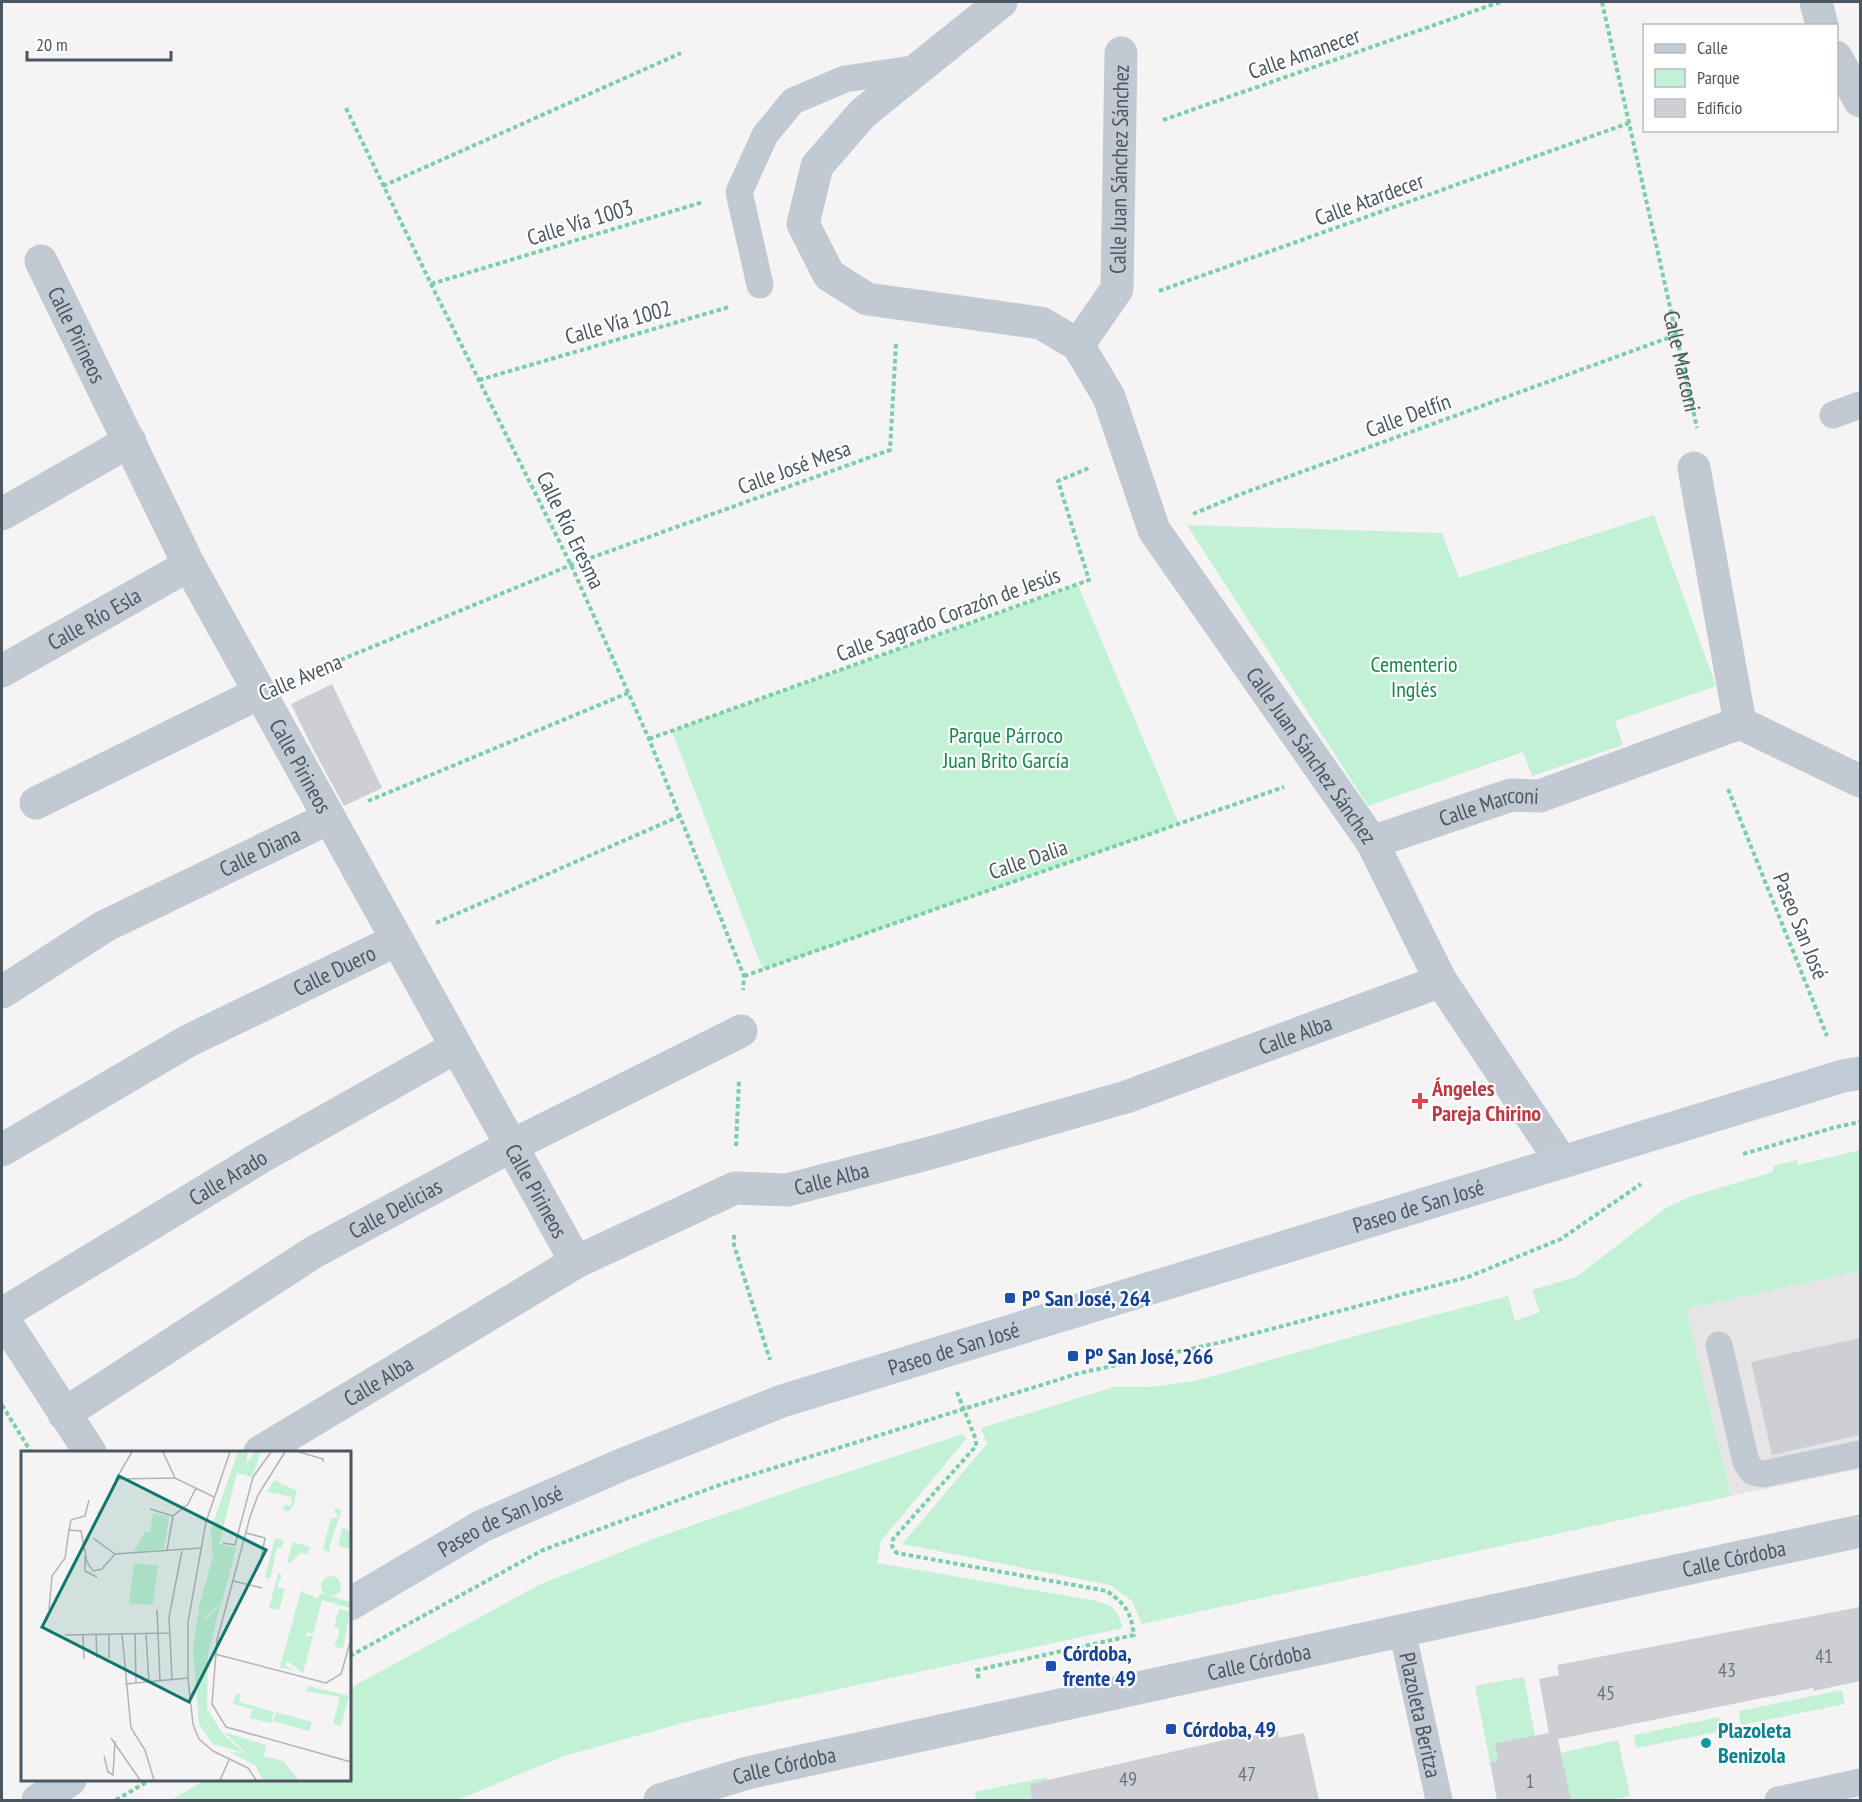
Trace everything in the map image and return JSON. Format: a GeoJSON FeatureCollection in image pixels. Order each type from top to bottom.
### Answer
{"type":"FeatureCollection","features":[{"type":"Feature","properties":{"kind":"street","name":"Calle Juan Sánchez Sánchez"},"geometry":{"type":"LineString","coordinates":[[1001,2],[863,114],[817,166],[803,224],[829,275],[867,299],[1041,323],[1078,345],[1109,397],[1154,530],[1372,842],[1441,981],[1561,1161]]}},
{"type":"Feature","properties":{"kind":"street"},"geometry":{"type":"LineString","coordinates":[[1816,2],[1822,24]]}},
{"type":"Feature","properties":{"kind":"street","name":"Calle Juan Sánchez Sánchez"},"geometry":{"type":"LineString","coordinates":[[1078,345],[1117,289],[1121,53]]}},
{"type":"Feature","properties":{"kind":"street"},"geometry":{"type":"LineString","coordinates":[[1838,61],[1860,101]]}},
{"type":"Feature","properties":{"kind":"street","name":"Calle Pirineos"},"geometry":{"type":"LineString","coordinates":[[41,261],[189,565],[576,1262]]}},
{"type":"Feature","properties":{"kind":"street"},"geometry":{"type":"LineString","coordinates":[[2,514],[130,441]]}},
{"type":"Feature","properties":{"kind":"street"},"geometry":{"type":"LineString","coordinates":[[1694,468],[1740,723],[1860,781]]}},
{"type":"Feature","properties":{"kind":"street","name":"Calle Río Esla"},"geometry":{"type":"LineString","coordinates":[[2,671],[189,565]]}},
{"type":"Feature","properties":{"kind":"street","name":"Calle Avena"},"geometry":{"type":"LineString","coordinates":[[36,803],[259,693]]}},
{"type":"Feature","properties":{"kind":"street","name":"Calle Marconi"},"geometry":{"type":"LineString","coordinates":[[1372,842],[1510,795],[1540,796],[1740,723]]}},
{"type":"Feature","properties":{"kind":"street","name":"Calle Diana"},"geometry":{"type":"LineString","coordinates":[[2,992],[105,926],[329,818]]}},
{"type":"Feature","properties":{"kind":"street","name":"Calle Duero"},"geometry":{"type":"LineString","coordinates":[[2,1150],[188,1041],[397,940]]}},
{"type":"Feature","properties":{"kind":"street","name":"Calle Alba"},"geometry":{"type":"LineString","coordinates":[[262,1451],[576,1262],[735,1188],[787,1190],[934,1152],[1126,1097],[1441,981]]}},
{"type":"Feature","properties":{"kind":"street","name":"Calle Delicias"},"geometry":{"type":"LineString","coordinates":[[64,1414],[314,1252],[512,1146],[741,1031]]}},
{"type":"Feature","properties":{"kind":"street","name":"Calle Arado"},"geometry":{"type":"LineString","coordinates":[[2,1316],[263,1156],[456,1047]]}},
{"type":"Feature","properties":{"kind":"street","name":"Paseo de San José"},"geometry":{"type":"LineString","coordinates":[[351,1603],[482,1526],[621,1465],[782,1401],[1561,1161],[1852,1075]]}},
{"type":"Feature","properties":{"kind":"street"},"geometry":{"type":"LineString","coordinates":[[2,1316],[89,1451]]}},
{"type":"Feature","properties":{"kind":"street","name":"Calle Córdoba"},"geometry":{"type":"LineString","coordinates":[[660,1800],[747,1773],[1860,1531]]}},
{"type":"Feature","properties":{"kind":"street"},"geometry":{"type":"LineString","coordinates":[[38,1800],[67,1781]]}},
{"type":"Feature","properties":{"kind":"lane"},"geometry":{"type":"LineString","coordinates":[[759,285],[739,192],[765,135],[793,101],[845,79],[919,68]]}},
{"type":"Feature","properties":{"kind":"lane"},"geometry":{"type":"LineString","coordinates":[[1833,415],[1860,405]]}},
{"type":"Feature","properties":{"kind":"lane"},"geometry":{"type":"LineString","coordinates":[[1719,1345],[1746,1462],[1753,1472],[1763,1474],[1860,1454]]}},
{"type":"Feature","properties":{"kind":"lane","name":"Plazoleta Beritza"},"geometry":{"type":"LineString","coordinates":[[1402,1630],[1438,1800]]}},
{"type":"Feature","properties":{"kind":"lane"},"geometry":{"type":"LineString","coordinates":[[1778,1800],[1860,1782]]}},
{"type":"Feature","properties":{"kind":"path","name":"Calle Amanecer"},"geometry":{"type":"LineString","coordinates":[[1119,135],[1500,2]]}},
{"type":"Feature","properties":{"kind":"path","name":"Calle Marconi"},"geometry":{"type":"LineString","coordinates":[[1602,2],[1697,430],[1694,468]]}},
{"type":"Feature","properties":{"kind":"path"},"geometry":{"type":"LineString","coordinates":[[383,186],[681,53]]}},
{"type":"Feature","properties":{"kind":"path","name":"Calle Río Eresma"},"geometry":{"type":"LineString","coordinates":[[346,108],[571,565],[649,739],[744,976]]}},
{"type":"Feature","properties":{"kind":"path","name":"Calle Atardecer"},"geometry":{"type":"LineString","coordinates":[[1117,289],[1154,293],[1629,123]]}},
{"type":"Feature","properties":{"kind":"path","name":"Calle Vía 1003"},"geometry":{"type":"LineString","coordinates":[[431,284],[739,192]]}},
{"type":"Feature","properties":{"kind":"path","name":"Calle Vía 1002"},"geometry":{"type":"LineString","coordinates":[[479,380],[730,307],[759,285]]}},
{"type":"Feature","properties":{"kind":"path","name":"Calle José Mesa"},"geometry":{"type":"LineString","coordinates":[[571,565],[890,450],[898,304]]}},
{"type":"Feature","properties":{"kind":"path","name":"Calle Delfín"},"geometry":{"type":"LineString","coordinates":[[1154,530],[1241,494],[1676,335]]}},
{"type":"Feature","properties":{"kind":"path","name":"Calle Sagrado Corazón de Jesús"},"geometry":{"type":"LineString","coordinates":[[649,739],[1089,580],[1058,481],[1129,453]]}},
{"type":"Feature","properties":{"kind":"path","name":"Calle Avena"},"geometry":{"type":"LineString","coordinates":[[259,693],[571,565]]}},
{"type":"Feature","properties":{"kind":"path"},"geometry":{"type":"LineString","coordinates":[[329,818],[628,693]]}},
{"type":"Feature","properties":{"kind":"path","name":"Calle Dalia"},"geometry":{"type":"LineString","coordinates":[[744,976],[1324,773]]}},
{"type":"Feature","properties":{"kind":"path","name":"Paseo San José"},"geometry":{"type":"LineString","coordinates":[[1728,789],[1852,1075]]}},
{"type":"Feature","properties":{"kind":"path","name":"Calle Duero"},"geometry":{"type":"LineString","coordinates":[[397,940],[680,816]]}},
{"type":"Feature","properties":{"kind":"path"},"geometry":{"type":"LineString","coordinates":[[1734,1156],[1860,1122]]}},
{"type":"Feature","properties":{"kind":"path"},"geometry":{"type":"LineString","coordinates":[[351,1655],[543,1550],[722,1484],[1080,1373],[1222,1342],[1468,1277],[1561,1239],[1644,1182]]}},
{"type":"Feature","properties":{"kind":"path"},"geometry":{"type":"LineString","coordinates":[[2,1405],[30,1451]]}},
{"type":"Feature","properties":{"kind":"path"},"geometry":{"type":"LineString","coordinates":[[972,1430],[976,1446],[893,1539],[894,1551],[1107,1592],[1119,1600],[1131,1615],[1134,1635],[977,1670],[985,1721]]}},
{"type":"Feature","properties":{"kind":"path"},"geometry":{"type":"LineString","coordinates":[[116,1800],[147,1781]]}},
{"type":"Feature","properties":{"kind":"shaded area"},"geometry":{"type":"Polygon","coordinates":[[[1860,1271],[1860,1469],[1731,1496],[1686,1309],[1860,1271]]]}},
{"type":"Feature","properties":{"kind":"green space","name":"Cementerio Inglés"},"geometry":{"type":"Polygon","coordinates":[[[1654,515],[1716,686],[1615,721],[1623,745],[1532,776],[1523,752],[1368,806],[1187,525],[1442,533],[1459,578],[1654,515]]]}},
{"type":"Feature","properties":{"kind":"green space","name":"Parque Párroco Juan Brito García"},"geometry":{"type":"Polygon","coordinates":[[[1078,585],[1179,824],[763,970],[672,731],[1078,585]]]}},
{"type":"Feature","properties":{"kind":"green space"},"geometry":{"type":"Polygon","coordinates":[[[1860,1150],[1860,1271],[1686,1309],[1731,1496],[1142,1624],[1132,1601],[1110,1585],[902,1544],[987,1444],[981,1428],[1114,1387],[1149,1387],[1195,1381],[1508,1296],[1515,1321],[1540,1312],[1532,1290],[1576,1277],[1666,1208],[1689,1197],[1773,1172],[1773,1166],[1797,1160],[1798,1165],[1860,1150]]]}},
{"type":"Feature","properties":{"kind":"green space"},"geometry":{"type":"Polygon","coordinates":[[[963,1434],[966,1439],[881,1541],[877,1563],[1092,1600],[1113,1608],[1123,1628],[690,1721],[564,1756],[457,1800],[171,1800],[203,1781],[351,1781],[351,1688],[541,1584],[653,1539],[963,1434]]]}},
{"type":"Feature","properties":{"kind":"green space"},"geometry":{"type":"Polygon","coordinates":[[[1524,1677],[1535,1736],[1495,1743],[1498,1761],[1490,1762],[1475,1686],[1524,1677]]]}},
{"type":"Feature","properties":{"kind":"green space"},"geometry":{"type":"Polygon","coordinates":[[[1842,1690],[1845,1704],[1741,1725],[1739,1711],[1842,1690]]]}},
{"type":"Feature","properties":{"kind":"green space"},"geometry":{"type":"Polygon","coordinates":[[[1719,1717],[1722,1731],[1636,1748],[1634,1735],[1719,1717]]]}},
{"type":"Feature","properties":{"kind":"green space"},"geometry":{"type":"Polygon","coordinates":[[[1618,1740],[1630,1796],[1609,1800],[1571,1800],[1561,1753],[1618,1740]]]}},
{"type":"Feature","properties":{"kind":"green space"},"geometry":{"type":"Polygon","coordinates":[[[1047,1777],[1052,1800],[976,1800],[975,1792],[1047,1777]]]}},
{"type":"Feature","properties":{"kind":"building"},"geometry":{"type":"Polygon","coordinates":[[[332,684],[382,788],[344,806],[291,704],[332,684]]]}},
{"type":"Feature","properties":{"kind":"building"},"geometry":{"type":"Polygon","coordinates":[[[1860,1338],[1860,1435],[1772,1455],[1751,1362],[1860,1338]]]}},
{"type":"Feature","properties":{"kind":"building"},"geometry":{"type":"Polygon","coordinates":[[[1860,1607],[1860,1681],[1814,1691],[1813,1688],[1558,1739],[1571,1800],[1497,1800],[1490,1762],[1498,1761],[1495,1743],[1549,1733],[1539,1679],[1559,1675],[1557,1665],[1860,1607]]]}},
{"type":"Feature","properties":{"kind":"building"},"geometry":{"type":"Polygon","coordinates":[[[1277,1728],[1279,1738],[1304,1733],[1319,1800],[1032,1800],[1030,1784],[1277,1728]]]}},
{"type":"Feature","properties":{"kind":"place","name":"Ángeles Pareja Chirino"},"geometry":{"type":"Point","coordinates":[1420,1101]}},
{"type":"Feature","properties":{"kind":"place","name":"Pº San José, 264"},"geometry":{"type":"Point","coordinates":[1010,1298]}},
{"type":"Feature","properties":{"kind":"place","name":"Pº San José, 266"},"geometry":{"type":"Point","coordinates":[1073,1356]}},
{"type":"Feature","properties":{"kind":"place","name":"Córdoba, frente 49"},"geometry":{"type":"Point","coordinates":[1051,1666]}},
{"type":"Feature","properties":{"kind":"place","name":"Córdoba, 49"},"geometry":{"type":"Point","coordinates":[1171,1729]}},
{"type":"Feature","properties":{"kind":"place","name":"Plazoleta Benizola"},"geometry":{"type":"Point","coordinates":[1706,1743]}}]}
